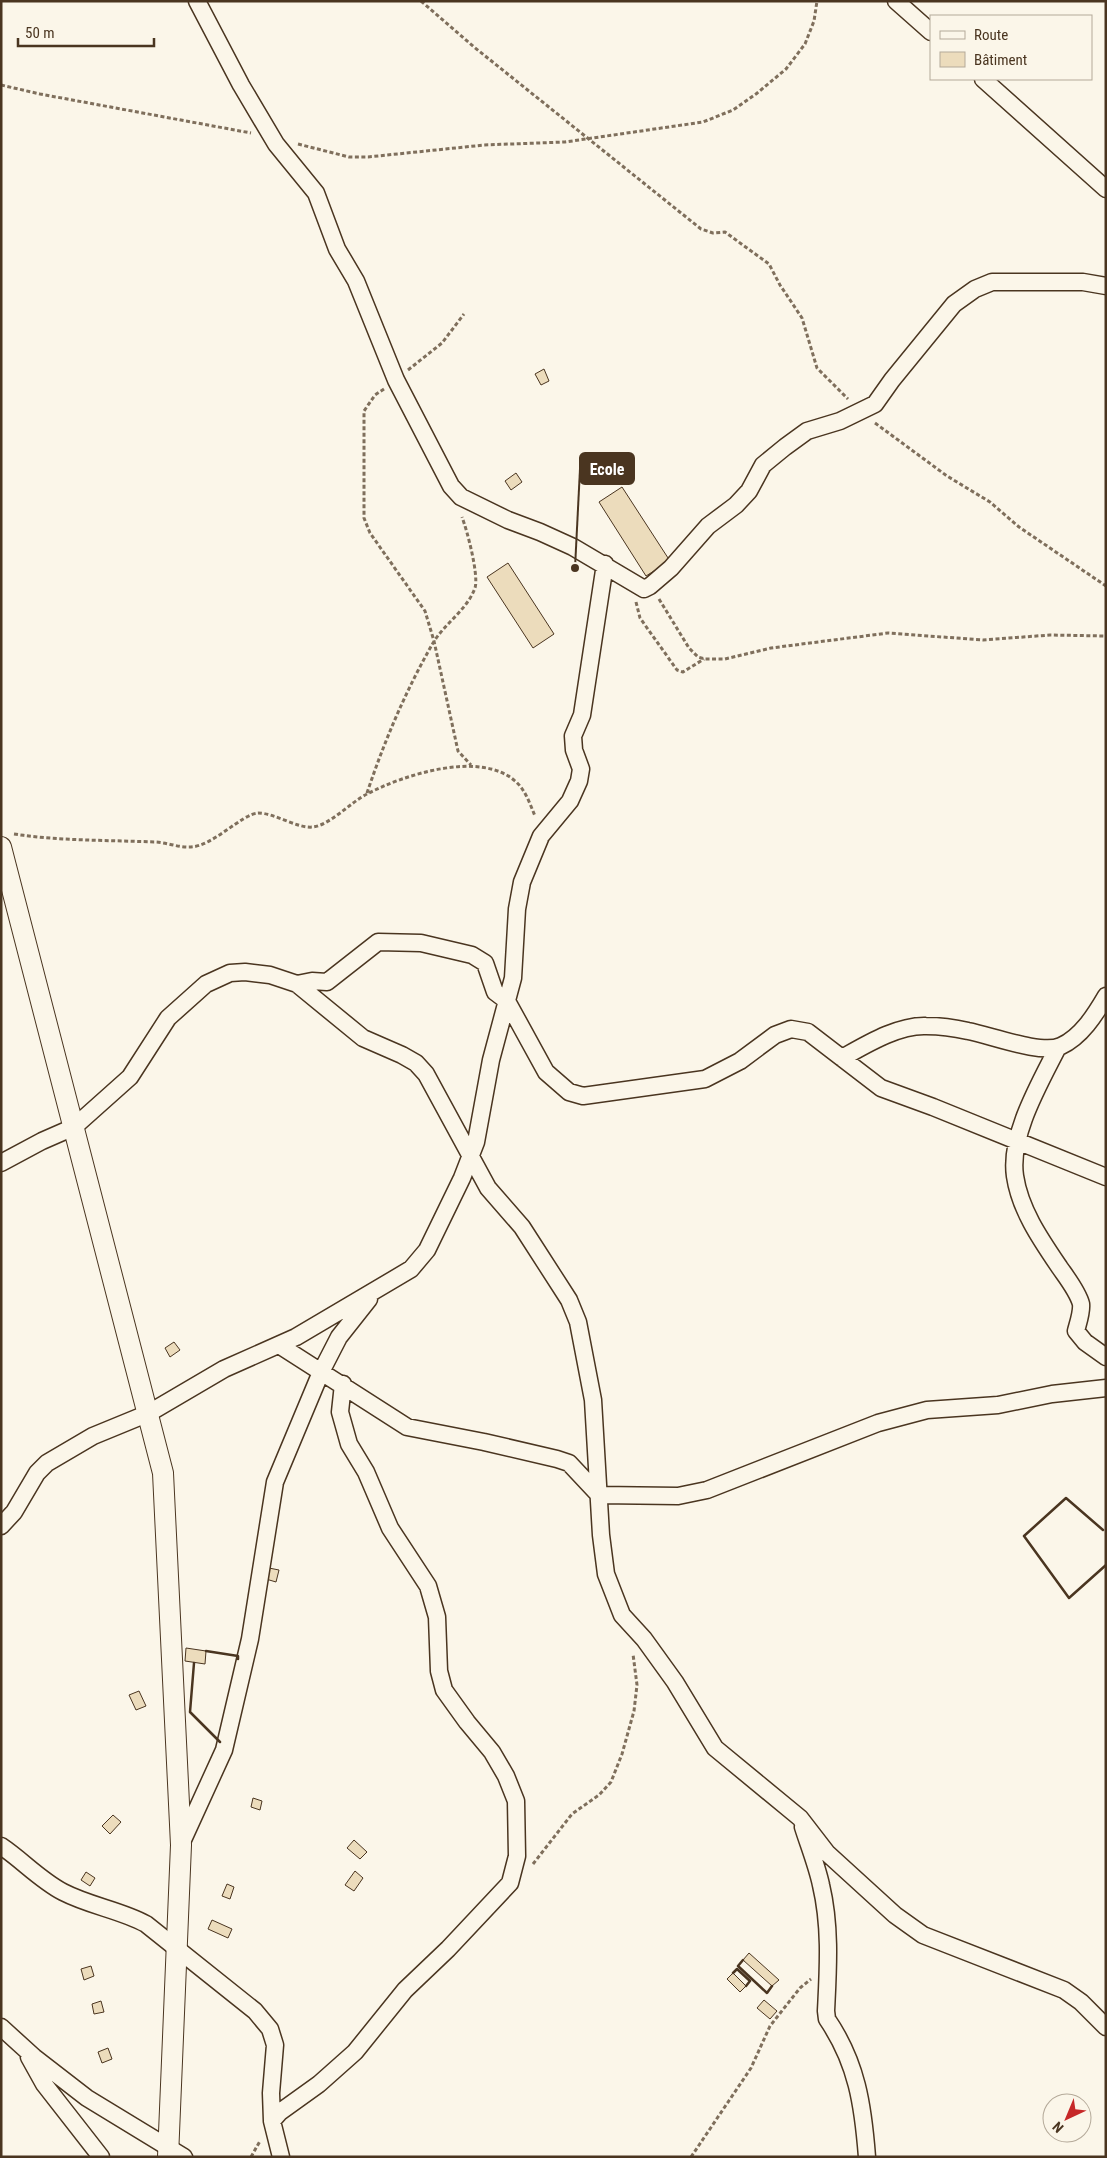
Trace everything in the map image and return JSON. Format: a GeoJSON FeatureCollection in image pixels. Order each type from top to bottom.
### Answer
{"type":"FeatureCollection","features":[{"type":"Feature","properties":{"kind":"street"},"geometry":{"type":"LineString","coordinates":[[197,1],[271,137],[316,193],[337,249],[356,281],[396,380],[451,486],[461,497],[508,520],[549,536],[645,586],[671,568],[708,526],[736,505],[749,491],[763,465],[807,432],[840,421],[875,404],[892,380],[954,304],[975,289],[992,282],[1083,282],[1106,286]]}},
{"type":"Feature","properties":{"kind":"street"},"geometry":{"type":"LineString","coordinates":[[896,1],[930,31]]}},
{"type":"Feature","properties":{"kind":"street"},"geometry":{"type":"LineString","coordinates":[[984,80],[1106,189]]}},
{"type":"Feature","properties":{"kind":"street"},"geometry":{"type":"LineString","coordinates":[[1,1526],[14,1512],[37,1473],[47,1463],[93,1436],[149,1413],[224,1369],[279,1345],[375,1292],[412,1269],[427,1250],[476,1142],[491,1060],[513,978],[517,910],[522,882],[541,836],[570,801],[579,781],[581,769],[574,750],[573,736],[582,715],[605,564]]}},
{"type":"Feature","properties":{"kind":"street"},"geometry":{"type":"LineString","coordinates":[[6,840],[74,1128],[163,1473],[181,1845],[176,1947],[173,2154]]}},
{"type":"Feature","properties":{"kind":"street"},"geometry":{"type":"LineString","coordinates":[[297,984],[312,981],[327,982],[378,942],[421,943],[472,955],[485,963],[495,992],[507,1002],[546,1072],[569,1092],[583,1096],[705,1079],[740,1061],[776,1035],[791,1029],[808,1032],[881,1088],[1106,1177]]}},
{"type":"Feature","properties":{"kind":"street"},"geometry":{"type":"LineString","coordinates":[[1,1163],[42,1141],[74,1128],[130,1076],[168,1018],[206,984],[230,973],[245,972],[270,975],[297,984],[363,1038],[402,1054],[416,1063],[426,1074],[488,1188],[522,1227],[570,1300],[578,1322],[593,1400],[601,1536],[606,1574],[622,1615],[644,1639],[675,1682],[715,1748],[800,1818],[828,1853],[895,1915],[916,1930],[945,1944],[1064,1990],[1081,2002],[1106,2027]]}},
{"type":"Feature","properties":{"kind":"street"},"geometry":{"type":"LineString","coordinates":[[842,1058],[907,1027],[926,1026],[967,1030],[1026,1047],[1058,1048],[1073,1039],[1097,1011],[1106,996]]}},
{"type":"Feature","properties":{"kind":"street"},"geometry":{"type":"LineString","coordinates":[[1058,1048],[1026,1116],[1017,1142],[1014,1175],[1023,1206],[1046,1247],[1071,1284],[1081,1304],[1076,1331],[1085,1342],[1106,1357]]}},
{"type":"Feature","properties":{"kind":"street"},"geometry":{"type":"LineString","coordinates":[[181,1845],[224,1750],[250,1639],[275,1482],[321,1372],[339,1337],[375,1292]]}},
{"type":"Feature","properties":{"kind":"street"},"geometry":{"type":"LineString","coordinates":[[279,1345],[406,1427],[484,1442],[569,1463],[599,1495],[678,1496],[707,1490],[878,1423],[927,1410],[998,1405],[1052,1394],[1106,1388]]}},
{"type":"Feature","properties":{"kind":"street"},"geometry":{"type":"LineString","coordinates":[[272,2121],[280,2112],[319,2084],[355,2052],[405,1990],[448,1949],[510,1883],[517,1856],[516,1801],[506,1776],[492,1752],[444,1690],[439,1671],[438,1617],[428,1586],[390,1528],[366,1472],[349,1444],[340,1412],[342,1384]]}},
{"type":"Feature","properties":{"kind":"street"},"geometry":{"type":"LineString","coordinates":[[800,1818],[821,1885],[826,1917],[829,1964],[827,2019],[851,2064],[863,2109],[867,2157]]}},
{"type":"Feature","properties":{"kind":"street"},"geometry":{"type":"LineString","coordinates":[[1,1846],[62,1892],[97,1906],[133,1917],[146,1924],[255,2012],[270,2029],[275,2045],[271,2093],[272,2121],[281,2157]]}},
{"type":"Feature","properties":{"kind":"street"},"geometry":{"type":"LineString","coordinates":[[1,2028],[87,2098],[173,2154]]}},
{"type":"Feature","properties":{"kind":"street"},"geometry":{"type":"LineString","coordinates":[[23,2047],[44,2084],[101,2157]]}},
{"type":"Feature","properties":{"kind":"path"},"geometry":{"type":"LineString","coordinates":[[421,1],[474,47],[700,229],[713,233],[725,232],[769,264],[780,286],[802,318],[817,368],[860,412],[947,476],[990,502],[1019,528],[1106,586]]}},
{"type":"Feature","properties":{"kind":"path"},"geometry":{"type":"LineString","coordinates":[[1,84],[40,94],[271,137],[349,158],[484,145],[565,142],[703,122],[733,110],[756,94],[786,68],[805,44],[814,21],[817,1]]}},
{"type":"Feature","properties":{"kind":"path"},"geometry":{"type":"LineString","coordinates":[[464,314],[442,343],[376,395],[364,411],[364,518],[370,533],[425,611],[434,641],[458,751],[471,766]]}},
{"type":"Feature","properties":{"kind":"path"},"geometry":{"type":"LineString","coordinates":[[367,794],[380,754],[434,641],[468,601],[476,586],[469,536],[451,486]]}},
{"type":"Feature","properties":{"kind":"path"},"geometry":{"type":"LineString","coordinates":[[645,586],[689,648],[698,657],[705,659],[724,659],[771,648],[888,633],[983,640],[1050,634],[1106,636]]}},
{"type":"Feature","properties":{"kind":"path"},"geometry":{"type":"LineString","coordinates":[[645,586],[636,606],[640,618],[672,666],[682,672],[705,659]]}},
{"type":"Feature","properties":{"kind":"path"},"geometry":{"type":"LineString","coordinates":[[6,840],[40,838],[168,842],[190,847],[206,843],[255,813],[267,814],[311,828],[322,824],[367,794],[414,775],[449,767],[471,766],[490,769],[512,779],[520,786],[535,815],[541,836]]}},
{"type":"Feature","properties":{"kind":"path"},"geometry":{"type":"LineString","coordinates":[[510,1883],[533,1864],[572,1814],[599,1795],[611,1782],[622,1754],[634,1711],[637,1685],[632,1650]]}},
{"type":"Feature","properties":{"kind":"path"},"geometry":{"type":"LineString","coordinates":[[691,2157],[751,2068],[770,2026],[800,1988],[829,1964]]}},
{"type":"Feature","properties":{"kind":"building"},"geometry":{"type":"Polygon","coordinates":[[[544,369],[549,381],[541,385],[535,374],[544,369]]]}},
{"type":"Feature","properties":{"kind":"building"},"geometry":{"type":"Polygon","coordinates":[[[516,473],[522,482],[511,490],[505,481],[516,473]]]}},
{"type":"Feature","properties":{"kind":"building"},"geometry":{"type":"Polygon","coordinates":[[[622,487],[670,561],[646,576],[599,502],[622,487]]]}},
{"type":"Feature","properties":{"kind":"building"},"geometry":{"type":"Polygon","coordinates":[[[508,563],[554,634],[533,648],[487,577],[508,563]]]}},
{"type":"Feature","properties":{"kind":"building"},"geometry":{"type":"Polygon","coordinates":[[[174,1342],[180,1350],[170,1357],[165,1348],[174,1342]]]}},
{"type":"Feature","properties":{"kind":"building"},"geometry":{"type":"Polygon","coordinates":[[[269,1568],[279,1570],[276,1582],[266,1579],[269,1568]]]}},
{"type":"Feature","properties":{"kind":"building"},"geometry":{"type":"Polygon","coordinates":[[[186,1648],[206,1651],[205,1664],[185,1661],[186,1648]]]}},
{"type":"Feature","properties":{"kind":"building"},"geometry":{"type":"Polygon","coordinates":[[[139,1691],[146,1706],[136,1710],[129,1695],[139,1691]]]}},
{"type":"Feature","properties":{"kind":"building"},"geometry":{"type":"Polygon","coordinates":[[[253,1798],[262,1801],[260,1810],[251,1807],[253,1798]]]}},
{"type":"Feature","properties":{"kind":"building"},"geometry":{"type":"Polygon","coordinates":[[[113,1815],[121,1822],[110,1834],[102,1826],[113,1815]]]}},
{"type":"Feature","properties":{"kind":"building"},"geometry":{"type":"Polygon","coordinates":[[[354,1840],[367,1852],[360,1859],[347,1848],[354,1840]]]}},
{"type":"Feature","properties":{"kind":"building"},"geometry":{"type":"Polygon","coordinates":[[[355,1871],[363,1878],[354,1891],[345,1885],[355,1871]]]}},
{"type":"Feature","properties":{"kind":"building"},"geometry":{"type":"Polygon","coordinates":[[[86,1872],[95,1878],[90,1886],[81,1880],[86,1872]]]}},
{"type":"Feature","properties":{"kind":"building"},"geometry":{"type":"Polygon","coordinates":[[[227,1884],[234,1887],[230,1899],[222,1896],[227,1884]]]}},
{"type":"Feature","properties":{"kind":"building"},"geometry":{"type":"Polygon","coordinates":[[[212,1920],[232,1929],[228,1938],[208,1929],[212,1920]]]}},
{"type":"Feature","properties":{"kind":"building"},"geometry":{"type":"Polygon","coordinates":[[[749,1953],[779,1980],[772,1986],[743,1960],[749,1953]]]}},
{"type":"Feature","properties":{"kind":"building"},"geometry":{"type":"Polygon","coordinates":[[[91,1966],[94,1976],[84,1980],[81,1969],[91,1966]]]}},
{"type":"Feature","properties":{"kind":"building"},"geometry":{"type":"Polygon","coordinates":[[[733,1973],[746,1986],[740,1992],[727,1979],[733,1973]]]}},
{"type":"Feature","properties":{"kind":"building"},"geometry":{"type":"Polygon","coordinates":[[[764,2000],[777,2011],[770,2019],[757,2008],[764,2000]]]}},
{"type":"Feature","properties":{"kind":"building"},"geometry":{"type":"Polygon","coordinates":[[[101,2001],[104,2012],[94,2014],[92,2004],[101,2001]]]}},
{"type":"Feature","properties":{"kind":"building"},"geometry":{"type":"Polygon","coordinates":[[[108,2048],[112,2059],[102,2063],[98,2052],[108,2048]]]}},
{"type":"Feature","properties":{"kind":"wall"},"geometry":{"type":"LineString","coordinates":[[1103,1530],[1066,1498],[1024,1536],[1069,1598],[1106,1565]]}},
{"type":"Feature","properties":{"kind":"wall"},"geometry":{"type":"LineString","coordinates":[[206,1651],[238,1656],[238,1659]]}},
{"type":"Feature","properties":{"kind":"wall"},"geometry":{"type":"LineString","coordinates":[[194,1663],[190,1712],[220,1742]]}},
{"type":"Feature","properties":{"kind":"wall"},"geometry":{"type":"LineString","coordinates":[[743,1960],[738,1966],[767,1993],[772,1986]]}},
{"type":"Feature","properties":{"kind":"wall"},"geometry":{"type":"LineString","coordinates":[[733,1973],[737,1969],[750,1981],[746,1986]]}},
{"type":"Feature","properties":{"kind":"place","name":"Ecole"},"geometry":{"type":"Point","coordinates":[575,568]}}]}
